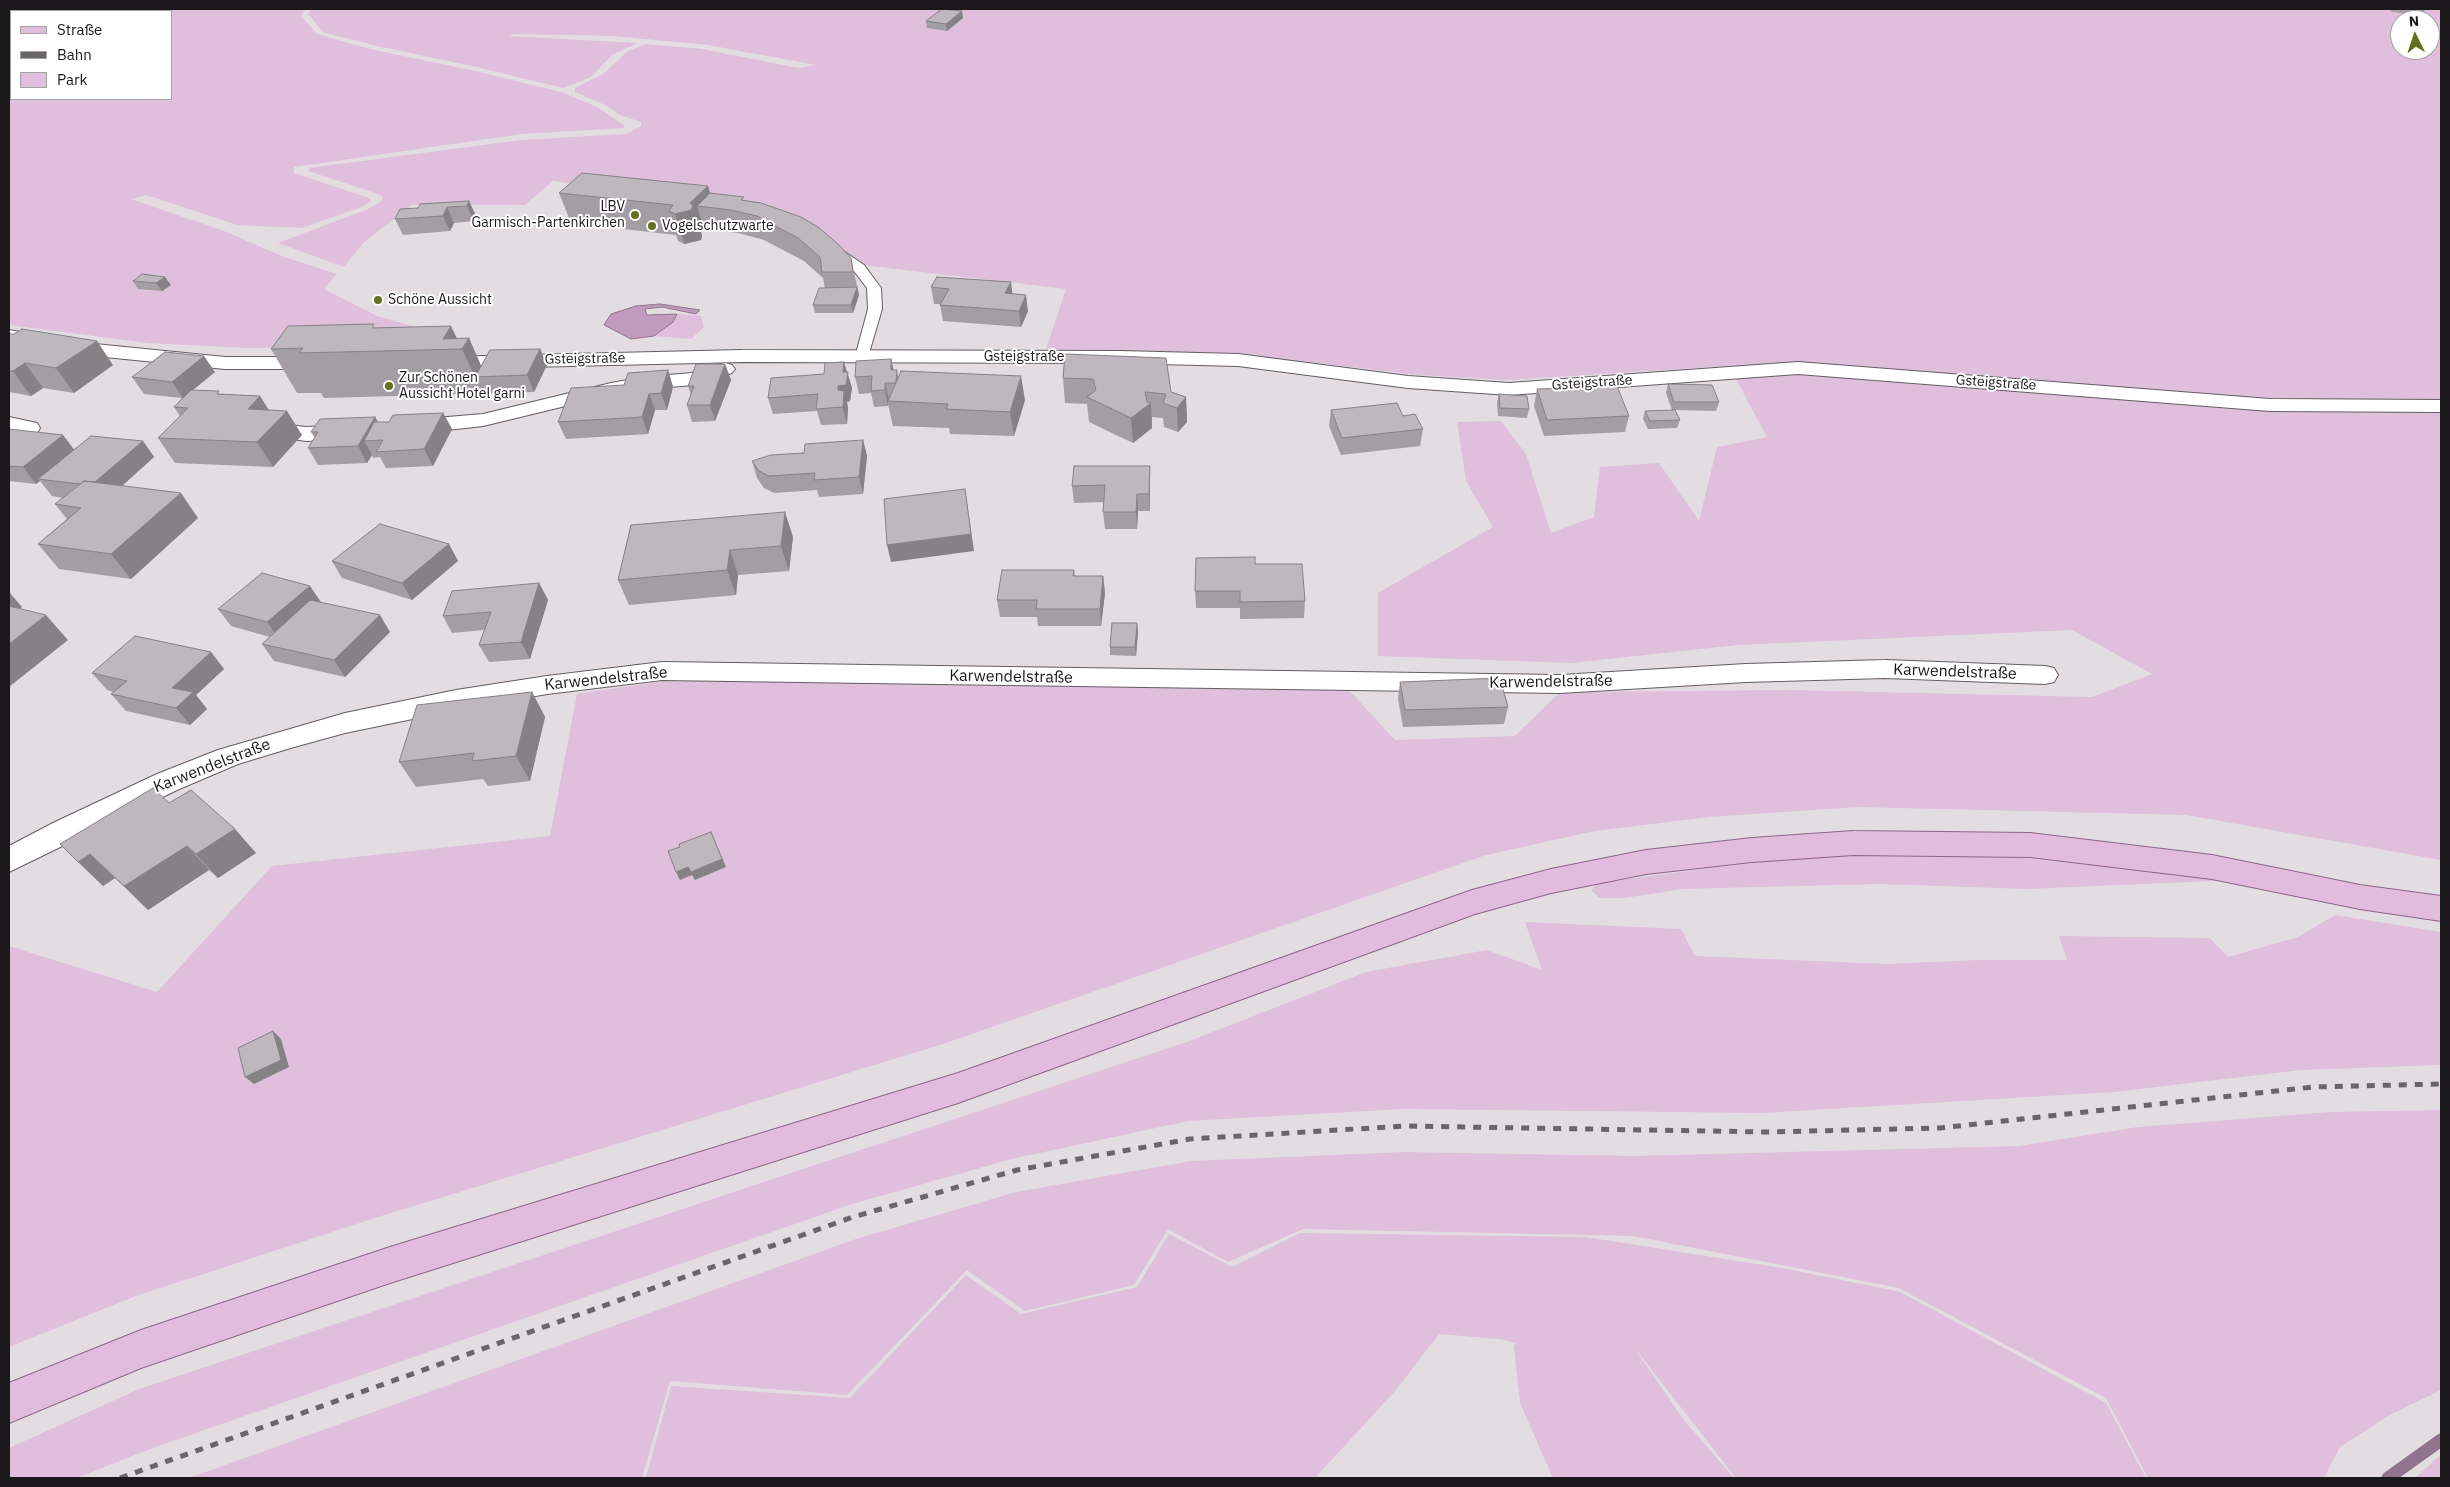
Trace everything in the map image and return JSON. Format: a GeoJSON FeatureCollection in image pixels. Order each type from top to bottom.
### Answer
{"type":"FeatureCollection","features":[{"type":"Feature","properties":{"kind":"main road"},"geometry":{"type":"LineString","coordinates":[[9,1403],[142,1349],[390,1265],[958,1088],[1472,902],[1551,882],[1636,864],[1752,850],[1854,843],[2030,845],[2212,867],[2360,897],[2441,909]]}},
{"type":"Feature","properties":{"kind":"street"},"geometry":{"type":"LineString","coordinates":[[9,336],[85,349],[225,363],[331,363]]}},
{"type":"Feature","properties":{"kind":"street","name":"Gsteigstraße"},"geometry":{"type":"LineString","coordinates":[[396,429],[484,420],[611,388],[694,379],[727,369],[742,356]]}},
{"type":"Feature","properties":{"kind":"street","name":"Gsteigstraße"},"geometry":{"type":"LineString","coordinates":[[427,363],[570,358],[742,356],[1120,357],[1238,360],[1408,382],[1509,389],[1798,368],[2270,405],[2441,406]]}},
{"type":"Feature","properties":{"kind":"street"},"geometry":{"type":"LineString","coordinates":[[273,430],[306,434],[368,431]]}},
{"type":"Feature","properties":{"kind":"street","name":"Karwendelstraße"},"geometry":{"type":"LineString","coordinates":[[9,860],[63,831],[167,782],[228,757],[292,737],[345,723],[456,700],[547,685],[662,671],[1550,684],[1746,673],[1885,670],[2045,675]]}},
{"type":"Feature","properties":{"kind":"lane"},"geometry":{"type":"LineString","coordinates":[[817,240],[860,268],[874,288],[875,309],[862,357]]}},
{"type":"Feature","properties":{"kind":"green space"},"geometry":{"type":"Polygon","coordinates":[[[9,9],[305,9],[301,16],[317,34],[370,49],[475,71],[561,92],[597,107],[624,125],[624,128],[522,134],[294,167],[294,173],[369,198],[371,201],[362,207],[301,228],[237,225],[146,195],[131,199],[224,231],[284,257],[337,274],[324,289],[377,316],[423,329],[403,348],[245,348],[148,343],[9,325],[9,9]]]}},
{"type":"Feature","properties":{"kind":"green space"},"geometry":{"type":"Polygon","coordinates":[[[311,9],[2441,9],[2441,860],[2186,815],[1858,807],[1709,817],[1595,831],[1486,855],[943,1044],[378,1217],[136,1296],[9,1347],[9,946],[157,992],[272,866],[550,836],[577,694],[658,682],[755,678],[1348,689],[1395,740],[1515,736],[1560,692],[1791,690],[2092,697],[2152,674],[2072,630],[1738,645],[1571,663],[1378,656],[1378,593],[1493,527],[1466,481],[1457,422],[1501,421],[1526,454],[1551,533],[1594,517],[1600,467],[1659,463],[1699,521],[1717,447],[1767,437],[1729,366],[1507,380],[1417,375],[1318,363],[1237,357],[1046,349],[1066,289],[862,265],[689,201],[553,181],[525,205],[412,205],[363,243],[344,267],[278,243],[368,209],[383,199],[381,195],[308,171],[309,168],[521,140],[626,134],[641,126],[641,122],[620,115],[605,105],[575,92],[575,88],[603,74],[628,51],[646,44],[702,49],[798,68],[816,65],[708,45],[612,36],[513,34],[509,36],[637,43],[612,55],[591,77],[563,88],[323,32],[308,14],[311,9]]]}},
{"type":"Feature","properties":{"kind":"green space"},"geometry":{"type":"Polygon","coordinates":[[[677,314],[701,316],[704,327],[691,339],[654,336],[673,322],[677,314]]]}},
{"type":"Feature","properties":{"kind":"green space"},"geometry":{"type":"Polygon","coordinates":[[[1818,856],[2004,856],[2236,880],[2028,889],[1878,884],[1682,889],[1624,898],[1599,898],[1591,890],[1598,883],[1709,868],[1818,856]]]}},
{"type":"Feature","properties":{"kind":"green space"},"geometry":{"type":"Polygon","coordinates":[[[2335,915],[2441,932],[2441,1065],[2301,1070],[2114,1092],[1762,1113],[1404,1109],[1188,1121],[1012,1159],[852,1204],[150,1449],[77,1478],[9,1478],[9,1448],[139,1389],[1187,1042],[1366,972],[1487,950],[1542,970],[1525,922],[1681,929],[1695,956],[1887,964],[1977,960],[2067,960],[2059,936],[2210,938],[2228,957],[2298,937],[2335,915]]]}},
{"type":"Feature","properties":{"kind":"green space"},"geometry":{"type":"Polygon","coordinates":[[[2441,1110],[2441,1390],[2388,1416],[2340,1447],[2324,1478],[2148,1478],[2106,1398],[1899,1288],[1633,1236],[1303,1229],[1228,1262],[1168,1229],[1134,1285],[1025,1311],[967,1270],[847,1395],[670,1381],[642,1478],[189,1478],[856,1239],[1016,1192],[1191,1161],[1404,1152],[1634,1156],[2019,1146],[2138,1127],[2331,1112],[2441,1110]]]}},
{"type":"Feature","properties":{"kind":"green space"},"geometry":{"type":"Polygon","coordinates":[[[1300,1233],[1586,1237],[1782,1268],[1900,1292],[2106,1403],[2146,1478],[1736,1478],[1633,1346],[1683,1419],[1734,1478],[1553,1478],[1520,1403],[1514,1347],[1516,1343],[1498,1339],[1439,1334],[1396,1390],[1315,1478],[646,1478],[671,1386],[850,1398],[966,1275],[1021,1314],[1137,1287],[1169,1234],[1232,1267],[1300,1233]]]}},
{"type":"Feature","properties":{"kind":"green space"},"geometry":{"type":"Polygon","coordinates":[[[2441,1456],[2441,1478],[2415,1478],[2437,1458],[2441,1456]]]}},
{"type":"Feature","properties":{"kind":"shaded area"},"geometry":{"type":"Polygon","coordinates":[[[660,304],[700,310],[696,314],[662,307],[645,309],[647,315],[677,314],[673,322],[654,336],[631,339],[604,325],[611,314],[636,306],[660,304]]]}},
{"type":"Feature","properties":{"kind":"building"},"geometry":{"type":"Polygon","coordinates":[[[942,9],[962,11],[946,24],[926,21],[942,9]]]}},
{"type":"Feature","properties":{"kind":"building"},"geometry":{"type":"Polygon","coordinates":[[[582,173],[708,186],[690,203],[693,206],[691,210],[675,214],[669,211],[673,205],[559,193],[582,173]]]}},
{"type":"Feature","properties":{"kind":"building"},"geometry":{"type":"Polygon","coordinates":[[[710,193],[744,197],[741,200],[761,203],[801,217],[818,227],[837,243],[851,258],[853,272],[822,272],[820,257],[798,238],[757,216],[731,210],[697,206],[710,193]]]}},
{"type":"Feature","properties":{"kind":"building"},"geometry":{"type":"Polygon","coordinates":[[[469,201],[467,206],[447,207],[443,216],[395,219],[400,209],[418,208],[420,204],[469,201]]]}},
{"type":"Feature","properties":{"kind":"building"},"geometry":{"type":"Polygon","coordinates":[[[142,274],[165,277],[156,283],[133,281],[142,274]]]}},
{"type":"Feature","properties":{"kind":"building"},"geometry":{"type":"Polygon","coordinates":[[[937,277],[1011,282],[1005,293],[1026,295],[1019,311],[940,305],[949,289],[931,287],[937,277]]]}},
{"type":"Feature","properties":{"kind":"building"},"geometry":{"type":"Polygon","coordinates":[[[857,287],[851,305],[813,305],[819,288],[857,287]]]}},
{"type":"Feature","properties":{"kind":"building"},"geometry":{"type":"Polygon","coordinates":[[[373,324],[373,328],[451,326],[443,339],[469,338],[462,349],[299,353],[303,348],[271,349],[288,326],[373,324]]]}},
{"type":"Feature","properties":{"kind":"building"},"geometry":{"type":"Polygon","coordinates":[[[22,329],[97,341],[56,368],[25,363],[13,371],[9,371],[9,334],[14,334],[22,329]]]}},
{"type":"Feature","properties":{"kind":"building"},"geometry":{"type":"Polygon","coordinates":[[[540,349],[527,375],[475,377],[490,350],[540,349]]]}},
{"type":"Feature","properties":{"kind":"building"},"geometry":{"type":"Polygon","coordinates":[[[165,352],[204,356],[172,382],[132,377],[165,352]]]}},
{"type":"Feature","properties":{"kind":"building"},"geometry":{"type":"Polygon","coordinates":[[[1065,354],[1166,358],[1171,392],[1186,397],[1177,408],[1163,403],[1166,394],[1145,392],[1147,402],[1151,403],[1131,418],[1087,397],[1096,390],[1093,379],[1063,378],[1065,354]]]}},
{"type":"Feature","properties":{"kind":"building"},"geometry":{"type":"Polygon","coordinates":[[[891,359],[891,370],[897,370],[896,383],[885,383],[885,390],[871,391],[872,376],[855,377],[856,361],[891,359]]]}},
{"type":"Feature","properties":{"kind":"building"},"geometry":{"type":"Polygon","coordinates":[[[844,362],[843,372],[848,372],[846,385],[838,386],[838,390],[844,391],[843,407],[816,409],[818,394],[768,398],[771,378],[824,374],[825,363],[844,362]]]}},
{"type":"Feature","properties":{"kind":"building"},"geometry":{"type":"Polygon","coordinates":[[[696,364],[725,364],[710,405],[687,405],[694,386],[688,386],[696,364]]]}},
{"type":"Feature","properties":{"kind":"building"},"geometry":{"type":"Polygon","coordinates":[[[668,370],[661,393],[649,394],[642,417],[558,422],[571,388],[624,385],[628,373],[668,370]]]}},
{"type":"Feature","properties":{"kind":"building"},"geometry":{"type":"Polygon","coordinates":[[[901,371],[1021,376],[1010,412],[946,409],[948,404],[888,401],[901,371]]]}},
{"type":"Feature","properties":{"kind":"building"},"geometry":{"type":"Polygon","coordinates":[[[1668,384],[1712,385],[1719,402],[1674,402],[1668,384]]]}},
{"type":"Feature","properties":{"kind":"building"},"geometry":{"type":"Polygon","coordinates":[[[1617,386],[1629,416],[1547,420],[1537,389],[1617,386]]]}},
{"type":"Feature","properties":{"kind":"building"},"geometry":{"type":"Polygon","coordinates":[[[191,390],[219,391],[217,394],[260,396],[248,409],[287,411],[257,442],[158,438],[188,408],[174,407],[191,390]]]}},
{"type":"Feature","properties":{"kind":"building"},"geometry":{"type":"Polygon","coordinates":[[[1499,394],[1527,396],[1529,409],[1500,408],[1499,394]]]}},
{"type":"Feature","properties":{"kind":"building"},"geometry":{"type":"Polygon","coordinates":[[[1397,403],[1403,416],[1415,414],[1423,429],[1342,438],[1331,410],[1397,403]]]}},
{"type":"Feature","properties":{"kind":"building"},"geometry":{"type":"Polygon","coordinates":[[[1675,410],[1680,420],[1650,421],[1645,411],[1675,410]]]}},
{"type":"Feature","properties":{"kind":"building"},"geometry":{"type":"Polygon","coordinates":[[[443,413],[424,449],[376,452],[383,440],[364,441],[374,422],[389,422],[393,415],[443,413]]]}},
{"type":"Feature","properties":{"kind":"building"},"geometry":{"type":"Polygon","coordinates":[[[375,417],[358,446],[308,448],[318,432],[311,432],[320,419],[375,417]]]}},
{"type":"Feature","properties":{"kind":"building"},"geometry":{"type":"Polygon","coordinates":[[[9,429],[63,435],[23,467],[9,466],[9,429]]]}},
{"type":"Feature","properties":{"kind":"building"},"geometry":{"type":"Polygon","coordinates":[[[91,436],[143,441],[95,482],[84,481],[80,484],[38,479],[91,436]]]}},
{"type":"Feature","properties":{"kind":"building"},"geometry":{"type":"Polygon","coordinates":[[[863,440],[859,477],[814,480],[815,473],[769,476],[759,471],[752,461],[771,455],[804,453],[805,444],[863,440]]]}},
{"type":"Feature","properties":{"kind":"building"},"geometry":{"type":"Polygon","coordinates":[[[1074,466],[1150,466],[1149,494],[1137,494],[1136,512],[1103,512],[1105,485],[1072,486],[1074,466]]]}},
{"type":"Feature","properties":{"kind":"building"},"geometry":{"type":"Polygon","coordinates":[[[84,481],[181,493],[111,554],[38,544],[81,508],[55,504],[84,481]]]}},
{"type":"Feature","properties":{"kind":"building"},"geometry":{"type":"Polygon","coordinates":[[[965,489],[971,534],[887,545],[884,499],[965,489]]]}},
{"type":"Feature","properties":{"kind":"building"},"geometry":{"type":"Polygon","coordinates":[[[785,512],[781,546],[730,550],[727,570],[618,580],[631,525],[785,512]]]}},
{"type":"Feature","properties":{"kind":"building"},"geometry":{"type":"Polygon","coordinates":[[[380,524],[449,544],[402,583],[332,561],[380,524]]]}},
{"type":"Feature","properties":{"kind":"building"},"geometry":{"type":"Polygon","coordinates":[[[1255,557],[1255,564],[1302,564],[1305,601],[1240,602],[1240,591],[1195,591],[1196,558],[1255,557]]]}},
{"type":"Feature","properties":{"kind":"building"},"geometry":{"type":"Polygon","coordinates":[[[1002,570],[1074,570],[1073,576],[1103,576],[1100,609],[1036,609],[1037,600],[997,600],[1002,570]]]}},
{"type":"Feature","properties":{"kind":"building"},"geometry":{"type":"Polygon","coordinates":[[[262,573],[310,586],[267,622],[218,609],[262,573]]]}},
{"type":"Feature","properties":{"kind":"building"},"geometry":{"type":"Polygon","coordinates":[[[539,583],[521,642],[479,645],[491,612],[443,616],[452,591],[539,583]]]}},
{"type":"Feature","properties":{"kind":"building"},"geometry":{"type":"Polygon","coordinates":[[[310,600],[380,615],[334,660],[262,644],[310,600]]]}},
{"type":"Feature","properties":{"kind":"building"},"geometry":{"type":"Polygon","coordinates":[[[9,606],[46,615],[9,644],[9,606]]]}},
{"type":"Feature","properties":{"kind":"building"},"geometry":{"type":"Polygon","coordinates":[[[1112,623],[1137,623],[1135,647],[1110,647],[1112,623]]]}},
{"type":"Feature","properties":{"kind":"building"},"geometry":{"type":"Polygon","coordinates":[[[135,636],[211,652],[172,688],[193,692],[176,708],[111,694],[127,681],[92,673],[135,636]]]}},
{"type":"Feature","properties":{"kind":"building"},"geometry":{"type":"Polygon","coordinates":[[[1500,678],[1508,707],[1405,710],[1400,682],[1500,678]]]}},
{"type":"Feature","properties":{"kind":"building"},"geometry":{"type":"Polygon","coordinates":[[[532,692],[516,756],[472,761],[474,753],[399,762],[417,705],[532,692]]]}},
{"type":"Feature","properties":{"kind":"building"},"geometry":{"type":"Polygon","coordinates":[[[153,788],[169,803],[191,790],[235,829],[196,854],[187,846],[124,886],[90,854],[78,862],[60,844],[153,788]]]}},
{"type":"Feature","properties":{"kind":"building"},"geometry":{"type":"Polygon","coordinates":[[[711,832],[722,859],[691,872],[688,867],[676,872],[668,851],[680,847],[679,844],[711,832]]]}},
{"type":"Feature","properties":{"kind":"building"},"geometry":{"type":"Polygon","coordinates":[[[273,1031],[281,1060],[245,1077],[238,1048],[273,1031]]]}},
{"type":"Feature","properties":{"kind":"waterway"},"geometry":{"type":"LineString","coordinates":[[2388,1478],[2441,1440]]}},
{"type":"Feature","properties":{"kind":"railway"},"geometry":{"type":"LineString","coordinates":[[120,1478],[853,1217],[1017,1170],[1190,1139],[1405,1126],[1767,1132],[1940,1128],[2313,1087],[2441,1084]]}},
{"type":"Feature","properties":{"kind":"place","name":"LBV Garmisch-Partenkirchen"},"geometry":{"type":"Point","coordinates":[635,215]}},
{"type":"Feature","properties":{"kind":"place","name":"Vogelschutzwarte"},"geometry":{"type":"Point","coordinates":[652,226]}},
{"type":"Feature","properties":{"kind":"place","name":"Schöne Aussicht"},"geometry":{"type":"Point","coordinates":[378,300]}},
{"type":"Feature","properties":{"kind":"place","name":"Zur Schönen Aussicht Hotel garni"},"geometry":{"type":"Point","coordinates":[389,386]}}]}
